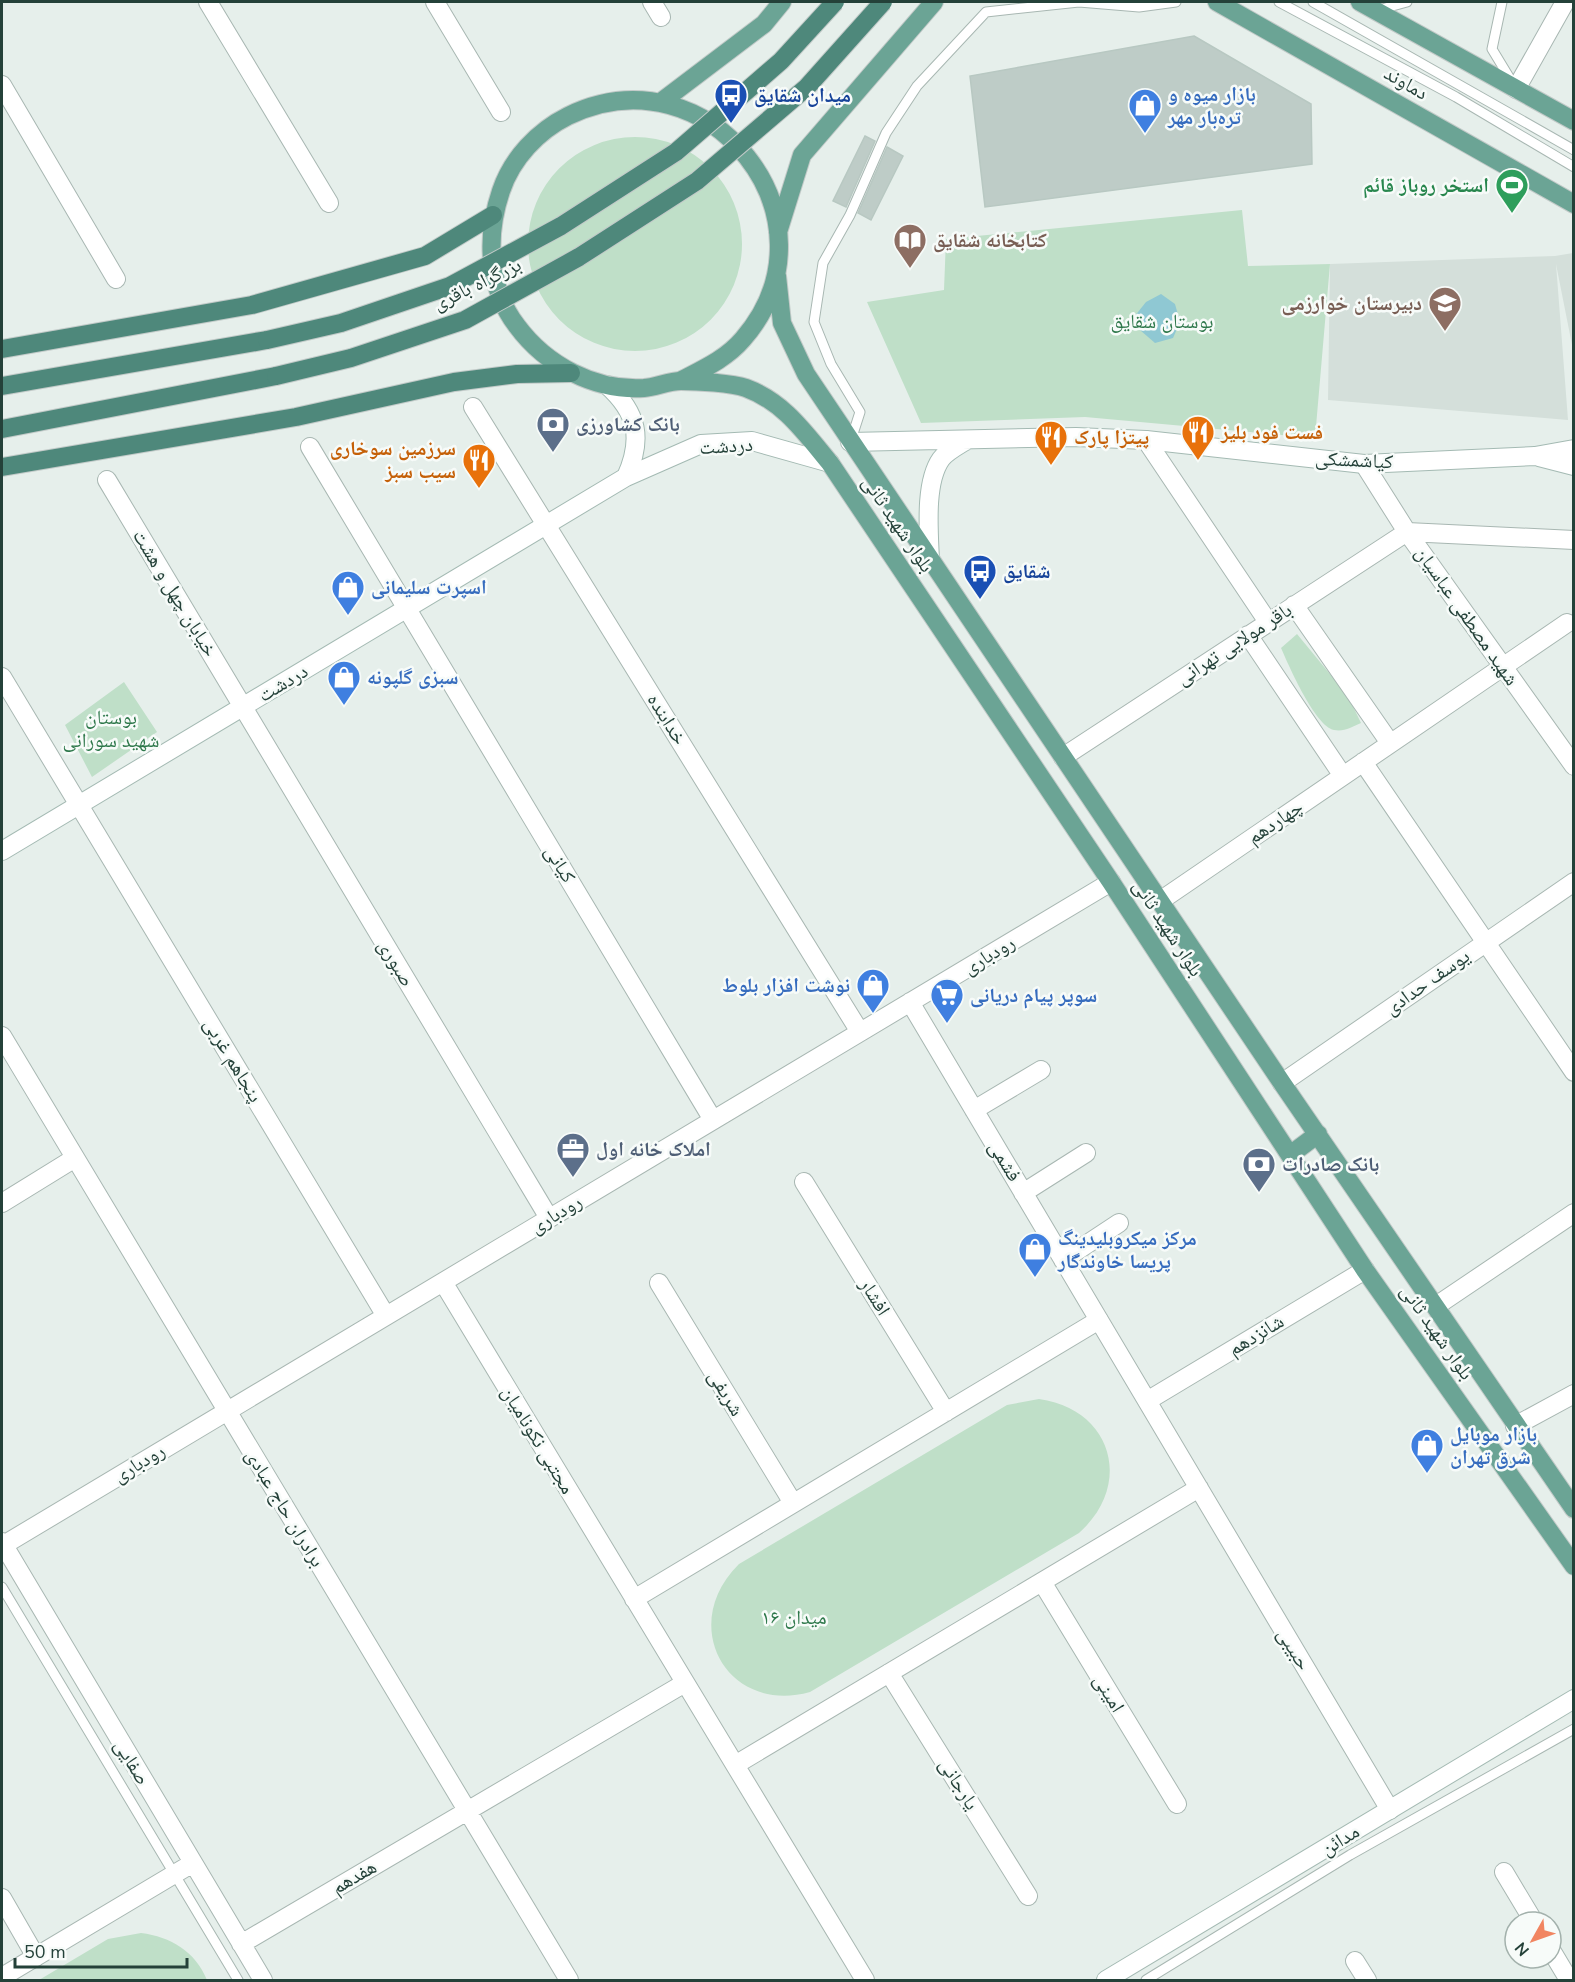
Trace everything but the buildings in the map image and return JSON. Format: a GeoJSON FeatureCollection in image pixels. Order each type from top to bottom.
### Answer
{"type":"FeatureCollection","features":[{"type":"Feature","properties":{"kind":"highway","name":"بزرگراه باقری"},"geometry":{"type":"LineString","coordinates":[[2,386],[267,340],[341,323],[450,286],[561,226],[676,152],[781,61],[834,2]]}},
{"type":"Feature","properties":{"kind":"highway","name":"بزرگراه باقری"},"geometry":{"type":"LineString","coordinates":[[2,429],[276,376],[351,358],[465,320],[579,257],[697,181],[807,87],[884,2]]}},
{"type":"Feature","properties":{"kind":"highway"},"geometry":{"type":"LineString","coordinates":[[2,349],[252,305],[425,256],[493,215]]}},
{"type":"Feature","properties":{"kind":"highway"},"geometry":{"type":"LineString","coordinates":[[2,467],[296,417],[454,382],[517,374],[571,373]]}},
{"type":"Feature","properties":{"kind":"main road"},"geometry":{"type":"LineString","coordinates":[[661,102],[764,24],[782,2]]}},
{"type":"Feature","properties":{"kind":"main road"},"geometry":{"type":"LineString","coordinates":[[778,233],[770,196],[747,156],[728,135],[697,114],[661,102],[614,101],[587,107],[553,123],[525,148],[504,180],[493,215],[490,253],[498,290],[511,315],[540,352],[571,373],[607,385],[644,388],[680,381],[714,364],[743,339],[764,307],[776,271],[778,233],[802,155],[934,2]]}},
{"type":"Feature","properties":{"kind":"main road","name":"دماوند"},"geometry":{"type":"LineString","coordinates":[[1217,2],[1574,204]]}},
{"type":"Feature","properties":{"kind":"main road"},"geometry":{"type":"LineString","coordinates":[[1368,6],[1574,122]]}},
{"type":"Feature","properties":{"kind":"main road","name":"بلوار شهید ثانی"},"geometry":{"type":"LineString","coordinates":[[776,271],[782,322],[806,374],[1282,1083],[1574,1509]]}},
{"type":"Feature","properties":{"kind":"main road","name":"بلوار شهید ثانی"},"geometry":{"type":"LineString","coordinates":[[680,381],[745,387],[786,410],[830,463],[1111,882],[1365,1270],[1574,1566]]}},
{"type":"Feature","properties":{"kind":"main road"},"geometry":{"type":"LineString","coordinates":[[1290,1155],[1318,1134]]}},
{"type":"Feature","properties":{"kind":"street"},"geometry":{"type":"LineString","coordinates":[[208,2],[329,202]]}},
{"type":"Feature","properties":{"kind":"street"},"geometry":{"type":"LineString","coordinates":[[435,2],[501,112]]}},
{"type":"Feature","properties":{"kind":"street"},"geometry":{"type":"LineString","coordinates":[[1516,89],[1565,2]]}},
{"type":"Feature","properties":{"kind":"street"},"geometry":{"type":"LineString","coordinates":[[2,85],[116,279]]}},
{"type":"Feature","properties":{"kind":"street"},"geometry":{"type":"LineString","coordinates":[[607,385],[622,399],[632,417],[637,437],[634,458],[626,477]]}},
{"type":"Feature","properties":{"kind":"street","name":"خدابنده"},"geometry":{"type":"LineString","coordinates":[[474,407],[860,1032]]}},
{"type":"Feature","properties":{"kind":"street","name":"کیاشمشکی"},"geometry":{"type":"LineString","coordinates":[[850,442],[1076,437],[1146,440],[1364,464],[1535,456],[1574,449]]}},
{"type":"Feature","properties":{"kind":"street"},"geometry":{"type":"LineString","coordinates":[[930,561],[929,519],[932,482],[941,459],[967,440]]}},
{"type":"Feature","properties":{"kind":"street"},"geometry":{"type":"LineString","coordinates":[[1146,440],[1268,622]]}},
{"type":"Feature","properties":{"kind":"street","name":"دردشت"},"geometry":{"type":"LineString","coordinates":[[2,851],[626,477],[701,444],[752,441],[830,463]]}},
{"type":"Feature","properties":{"kind":"street","name":"کیانی"},"geometry":{"type":"LineString","coordinates":[[310,447],[713,1120]]}},
{"type":"Feature","properties":{"kind":"street","name":"کیاشمشکی"},"geometry":{"type":"LineString","coordinates":[[1535,456],[1574,466]]}},
{"type":"Feature","properties":{"kind":"street","name":"شهید مصطفی عباسیان"},"geometry":{"type":"LineString","coordinates":[[1364,464],[1407,532],[1574,766]]}},
{"type":"Feature","properties":{"kind":"street","name":"خیابان چهل و هشت"},"geometry":{"type":"LineString","coordinates":[[107,480],[243,707]]}},
{"type":"Feature","properties":{"kind":"street"},"geometry":{"type":"LineString","coordinates":[[1407,532],[1574,540]]}},
{"type":"Feature","properties":{"kind":"street","name":"باقر مولایی تهرانی"},"geometry":{"type":"LineString","coordinates":[[1062,757],[1407,532]]}},
{"type":"Feature","properties":{"kind":"street"},"geometry":{"type":"LineString","coordinates":[[1294,605],[1390,743]]}},
{"type":"Feature","properties":{"kind":"street","name":"چهاردهم"},"geometry":{"type":"LineString","coordinates":[[1160,901],[1567,623]]}},
{"type":"Feature","properties":{"kind":"street"},"geometry":{"type":"LineString","coordinates":[[1248,635],[1342,776]]}},
{"type":"Feature","properties":{"kind":"street","name":"پنجاهم غربی"},"geometry":{"type":"LineString","coordinates":[[2,677],[386,1316]]}},
{"type":"Feature","properties":{"kind":"street","name":"صبوری"},"geometry":{"type":"LineString","coordinates":[[243,707],[549,1218]]}},
{"type":"Feature","properties":{"kind":"street"},"geometry":{"type":"LineString","coordinates":[[1363,762],[1574,1072]]}},
{"type":"Feature","properties":{"kind":"street","name":"رودباری"},"geometry":{"type":"LineString","coordinates":[[2,1544],[1111,882]]}},
{"type":"Feature","properties":{"kind":"street","name":"یوسف حدادی"},"geometry":{"type":"LineString","coordinates":[[1282,1083],[1574,882]]}},
{"type":"Feature","properties":{"kind":"street","name":"فشمی"},"geometry":{"type":"LineString","coordinates":[[910,1002],[1100,1320]]}},
{"type":"Feature","properties":{"kind":"street","name":"برادران حاج عبادی"},"geometry":{"type":"LineString","coordinates":[[2,1035],[569,1980]]}},
{"type":"Feature","properties":{"kind":"street"},"geometry":{"type":"LineString","coordinates":[[974,1110],[1041,1070]]}},
{"type":"Feature","properties":{"kind":"street"},"geometry":{"type":"LineString","coordinates":[[1023,1193],[1086,1153]]}},
{"type":"Feature","properties":{"kind":"street"},"geometry":{"type":"LineString","coordinates":[[2,1203],[75,1158]]}},
{"type":"Feature","properties":{"kind":"street","name":"افشار"},"geometry":{"type":"LineString","coordinates":[[804,1182],[946,1412]]}},
{"type":"Feature","properties":{"kind":"street"},"geometry":{"type":"LineString","coordinates":[[1436,1306],[1574,1213]]}},
{"type":"Feature","properties":{"kind":"street"},"geometry":{"type":"LineString","coordinates":[[1063,1260],[1119,1223]]}},
{"type":"Feature","properties":{"kind":"street","name":"شانزدهم"},"geometry":{"type":"LineString","coordinates":[[1147,1401],[1365,1270]]}},
{"type":"Feature","properties":{"kind":"street","name":"مجتبی نکونامیان"},"geometry":{"type":"LineString","coordinates":[[442,1282],[634,1599]]}},
{"type":"Feature","properties":{"kind":"street","name":"شریفی"},"geometry":{"type":"LineString","coordinates":[[658,1283],[793,1503]]}},
{"type":"Feature","properties":{"kind":"street"},"geometry":{"type":"LineString","coordinates":[[735,1765],[1199,1488],[1100,1320],[634,1599],[865,1980]]}},
{"type":"Feature","properties":{"kind":"street"},"geometry":{"type":"LineString","coordinates":[[1515,1426],[1574,1394]]}},
{"type":"Feature","properties":{"kind":"street","name":"حبیبی"},"geometry":{"type":"LineString","coordinates":[[1199,1488],[1390,1810]]}},
{"type":"Feature","properties":{"kind":"street","name":"صفایی"},"geometry":{"type":"LineString","coordinates":[[2,1544],[263,1980]]}},
{"type":"Feature","properties":{"kind":"street","name":"امینی"},"geometry":{"type":"LineString","coordinates":[[1042,1582],[1177,1804]]}},
{"type":"Feature","properties":{"kind":"street","name":"یارجانی"},"geometry":{"type":"LineString","coordinates":[[890,1673],[1028,1896]]}},
{"type":"Feature","properties":{"kind":"street"},"geometry":{"type":"LineString","coordinates":[[468,1811],[685,1683]]}},
{"type":"Feature","properties":{"kind":"street","name":"مدائن"},"geometry":{"type":"LineString","coordinates":[[1106,1980],[1574,1699]]}},
{"type":"Feature","properties":{"kind":"street","name":"هفدهم"},"geometry":{"type":"LineString","coordinates":[[241,1944],[468,1811]]}},
{"type":"Feature","properties":{"kind":"street"},"geometry":{"type":"LineString","coordinates":[[2,1977],[193,1863]]}},
{"type":"Feature","properties":{"kind":"street"},"geometry":{"type":"LineString","coordinates":[[1504,1872],[1527,1910]]}},
{"type":"Feature","properties":{"kind":"street"},"geometry":{"type":"LineString","coordinates":[[2,1898],[36,1957]]}},
{"type":"Feature","properties":{"kind":"street"},"geometry":{"type":"LineString","coordinates":[[1355,1961],[1367,1980]]}},
{"type":"Feature","properties":{"kind":"lane"},"geometry":{"type":"LineString","coordinates":[[850,442],[860,412],[831,364],[814,322],[823,263],[850,214],[886,133],[917,86],[986,12],[1079,2],[1139,6],[1176,2]]}},
{"type":"Feature","properties":{"kind":"lane"},"geometry":{"type":"LineString","coordinates":[[1279,2],[1456,97],[1574,167]]}},
{"type":"Feature","properties":{"kind":"lane"},"geometry":{"type":"LineString","coordinates":[[1313,2],[1574,150]]}},
{"type":"Feature","properties":{"kind":"lane"},"geometry":{"type":"LineString","coordinates":[[1368,6],[1407,2]]}},
{"type":"Feature","properties":{"kind":"lane"},"geometry":{"type":"LineString","coordinates":[[1502,2],[1492,49],[1516,89]]}},
{"type":"Feature","properties":{"kind":"lane"},"geometry":{"type":"LineString","coordinates":[[2,1587],[172,1875],[238,1980]]}},
{"type":"Feature","properties":{"kind":"lane"},"geometry":{"type":"LineString","coordinates":[[1146,1980],[1350,1855],[1574,1729]]}},
{"type":"Feature","properties":{"kind":"shaded area","name":"دبیرستان خوارزمی"},"geometry":{"type":"Polygon","coordinates":[[[1573,253],[1573,350],[1556,264],[1568,420],[1328,400],[1330,264],[1555,256],[1573,253]]]}},
{"type":"Feature","properties":{"kind":"green space"},"geometry":{"type":"Polygon","coordinates":[[[635,137],[656,139],[676,145],[703,161],[718,176],[734,203],[740,223],[742,244],[740,265],[734,285],[718,312],[703,327],[676,343],[656,349],[635,351],[614,349],[594,343],[567,327],[552,312],[536,285],[530,265],[528,244],[530,223],[536,203],[552,176],[567,161],[594,145],[614,139],[635,137]]]}},
{"type":"Feature","properties":{"kind":"green space","name":"بوستان شقایق"},"geometry":{"type":"Polygon","coordinates":[[[1242,210],[1248,266],[1330,264],[1315,438],[1085,417],[921,423],[867,302],[944,290],[946,239],[1242,210]]]}},
{"type":"Feature","properties":{"kind":"green space"},"geometry":{"type":"Polygon","coordinates":[[[1297,634],[1348,696],[1361,723],[1348,729],[1334,730],[1319,718],[1311,707],[1281,648],[1297,634]]]}},
{"type":"Feature","properties":{"kind":"green space","name":"بوستان شهید سورانی"},"geometry":{"type":"Polygon","coordinates":[[[124,682],[157,732],[92,777],[65,725],[124,682]]]}},
{"type":"Feature","properties":{"kind":"green space","name":"میدان ۱۶"},"geometry":{"type":"Polygon","coordinates":[[[1039,1399],[1064,1406],[1084,1417],[1098,1433],[1107,1451],[1110,1472],[1106,1493],[1096,1514],[1079,1533],[810,1692],[781,1696],[755,1690],[735,1678],[720,1660],[712,1637],[712,1613],[721,1588],[739,1564],[1007,1405],[1039,1399]]]}},
{"type":"Feature","properties":{"kind":"green space"},"geometry":{"type":"Polygon","coordinates":[[[141,1933],[162,1938],[181,1947],[196,1961],[207,1980],[39,1980],[108,1939],[141,1933]]]}},
{"type":"Feature","properties":{"kind":"water"},"geometry":{"type":"Polygon","coordinates":[[[1161,294],[1175,304],[1180,322],[1173,338],[1155,343],[1140,330],[1134,317],[1146,302],[1161,294]]]}},
{"type":"Feature","properties":{"kind":"place","name":"میدان شقایق"},"geometry":{"type":"Point","coordinates":[731,124]}},
{"type":"Feature","properties":{"kind":"place","name":"بازار میوه و تره‌بار مهر"},"geometry":{"type":"Point","coordinates":[1145,134]}},
{"type":"Feature","properties":{"kind":"place","name":"استخر روباز قائم"},"geometry":{"type":"Point","coordinates":[1512,214]}},
{"type":"Feature","properties":{"kind":"place","name":"کتابخانه شقایق"},"geometry":{"type":"Point","coordinates":[910,269]}},
{"type":"Feature","properties":{"kind":"place","name":"دبیرستان خوارزمی"},"geometry":{"type":"Point","coordinates":[1445,332]}},
{"type":"Feature","properties":{"kind":"place","name":"بانک کشاورزی"},"geometry":{"type":"Point","coordinates":[553,453]}},
{"type":"Feature","properties":{"kind":"place","name":"فست فود بلیز"},"geometry":{"type":"Point","coordinates":[1198,461]}},
{"type":"Feature","properties":{"kind":"place","name":"پیتزا پارک"},"geometry":{"type":"Point","coordinates":[1051,466]}},
{"type":"Feature","properties":{"kind":"place","name":"سرزمین سوخاری سیب سبز"},"geometry":{"type":"Point","coordinates":[479,489]}},
{"type":"Feature","properties":{"kind":"place","name":"شقایق"},"geometry":{"type":"Point","coordinates":[980,600]}},
{"type":"Feature","properties":{"kind":"place","name":"اسپرت سلیمانی"},"geometry":{"type":"Point","coordinates":[348,616]}},
{"type":"Feature","properties":{"kind":"place","name":"سبزی گلپونه"},"geometry":{"type":"Point","coordinates":[344,706]}},
{"type":"Feature","properties":{"kind":"place","name":"نوشت افزار بلوط"},"geometry":{"type":"Point","coordinates":[873,1014]}},
{"type":"Feature","properties":{"kind":"place","name":"سوپر پیام دریانی"},"geometry":{"type":"Point","coordinates":[947,1024]}},
{"type":"Feature","properties":{"kind":"place","name":"املاک خانه اول"},"geometry":{"type":"Point","coordinates":[573,1178]}},
{"type":"Feature","properties":{"kind":"place","name":"بانک صادرات"},"geometry":{"type":"Point","coordinates":[1259,1193]}},
{"type":"Feature","properties":{"kind":"place","name":"مرکز میکروبلیدینگ پریسا خاوندگار"},"geometry":{"type":"Point","coordinates":[1035,1278]}},
{"type":"Feature","properties":{"kind":"place","name":"بازار موبایل شرق تهران"},"geometry":{"type":"Point","coordinates":[1427,1474]}}]}
